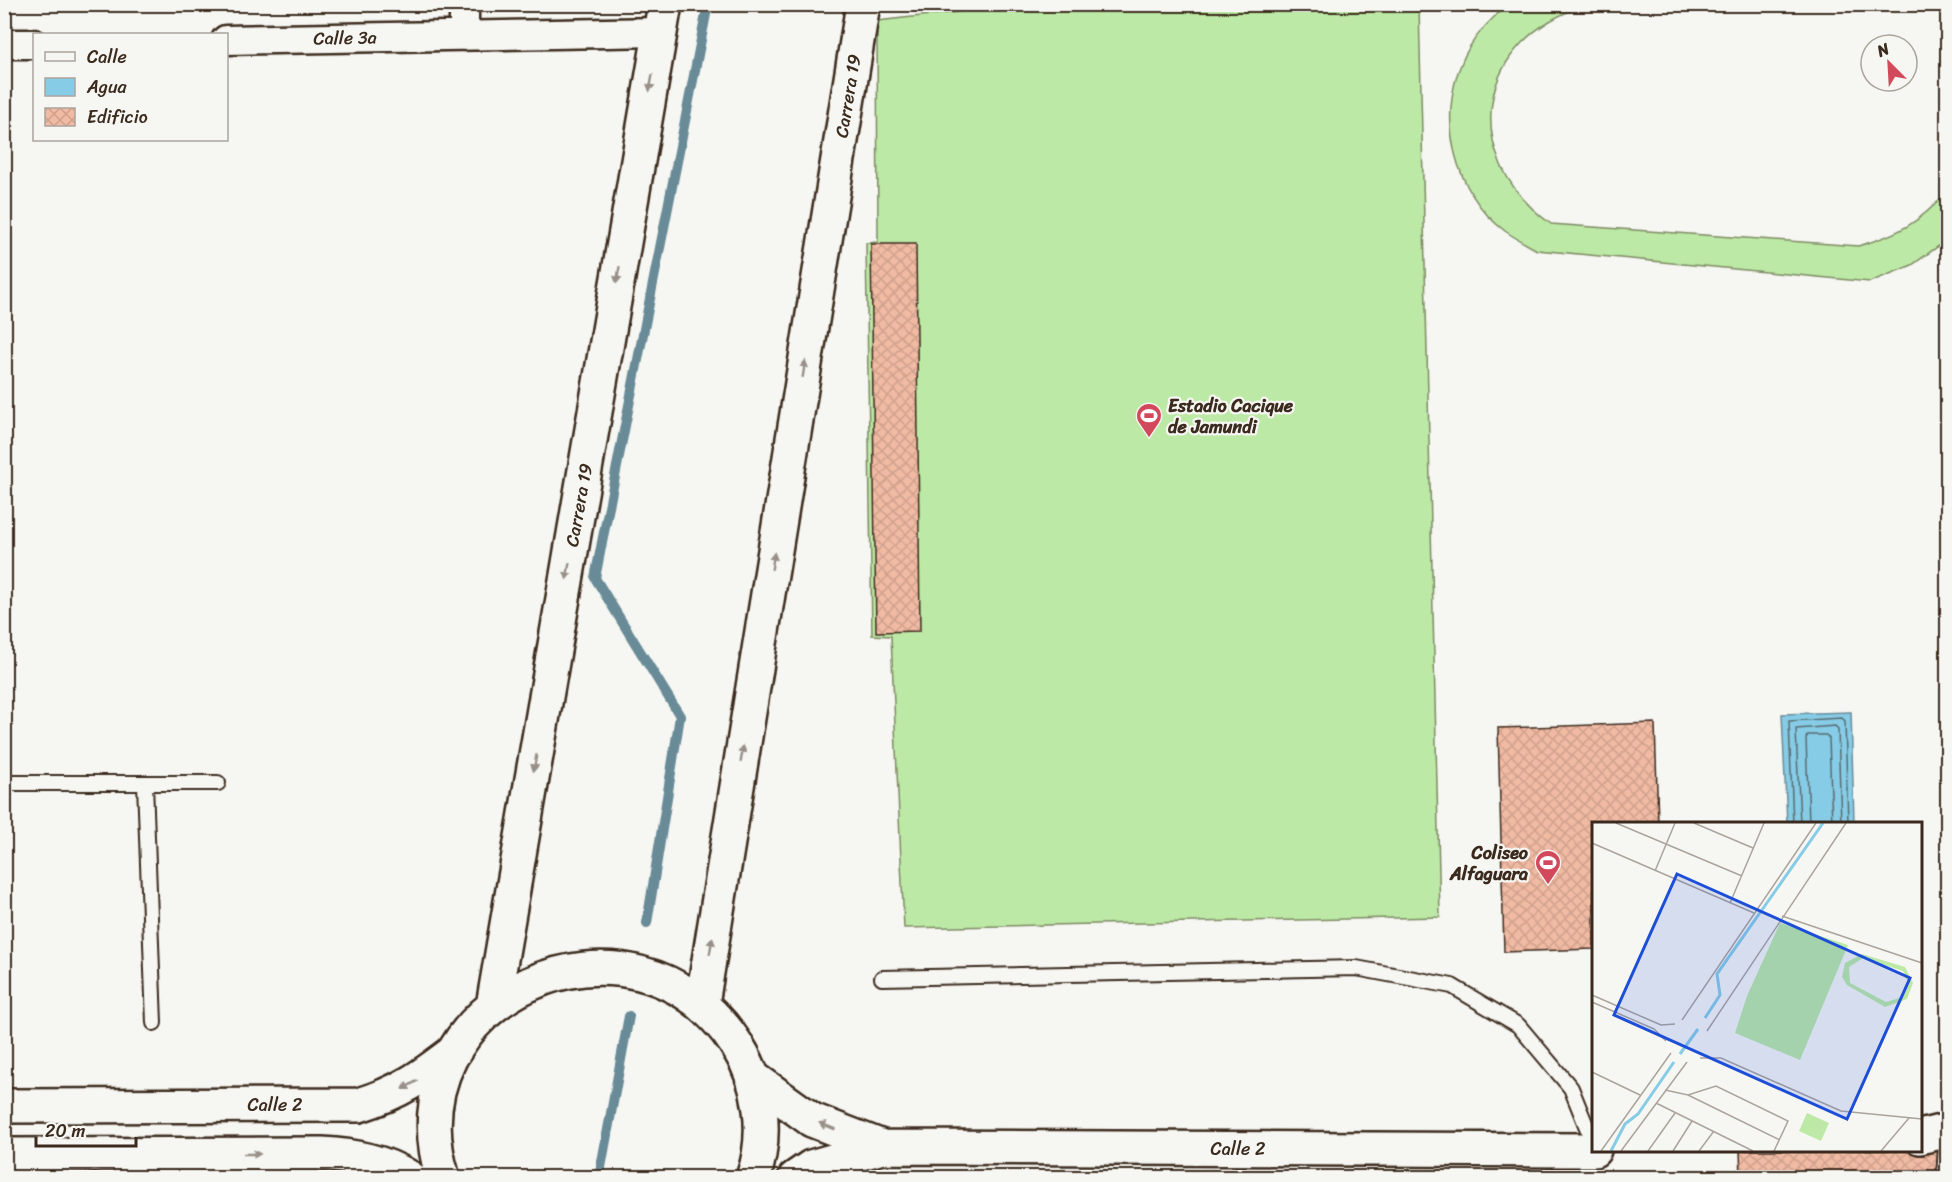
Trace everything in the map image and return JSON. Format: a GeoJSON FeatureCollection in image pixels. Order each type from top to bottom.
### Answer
{"type":"FeatureCollection","features":[{"type":"Feature","properties":{"kind":"main road","name":"Carrera 19"},"geometry":{"type":"LineString","coordinates":[[702,1004],[863,4]]}},
{"type":"Feature","properties":{"kind":"main road","name":"Carrera 19"},"geometry":{"type":"LineString","coordinates":[[493,1006],[663,18]]}},
{"type":"Feature","properties":{"kind":"main road"},"geometry":{"type":"LineString","coordinates":[[443,1178],[435,1125],[440,1089],[456,1050],[493,1006],[531,982],[575,969],[597,968],[642,973],[684,991],[702,1004],[726,1029],[745,1058],[761,1117],[761,1143],[753,1178]]}},
{"type":"Feature","properties":{"kind":"main road","name":"Calle 2"},"geometry":{"type":"LineString","coordinates":[[4,1106],[359,1105],[412,1084],[456,1050]]}},
{"type":"Feature","properties":{"kind":"main road","name":"Calle 2"},"geometry":{"type":"LineString","coordinates":[[752,1077],[812,1120],[882,1148]]}},
{"type":"Feature","properties":{"kind":"main road"},"geometry":{"type":"LineString","coordinates":[[1922,1136],[1947,1130]]}},
{"type":"Feature","properties":{"kind":"main road","name":"Calle 2"},"geometry":{"type":"LineString","coordinates":[[795,1178],[811,1167],[882,1148],[1592,1150]]}},
{"type":"Feature","properties":{"kind":"main road"},"geometry":{"type":"LineString","coordinates":[[4,1155],[322,1154],[360,1157],[398,1170],[410,1178]]}},
{"type":"Feature","properties":{"kind":"street"},"geometry":{"type":"LineString","coordinates":[[464,4],[464,36]]}},
{"type":"Feature","properties":{"kind":"street","name":"Calle 3a"},"geometry":{"type":"LineString","coordinates":[[228,40],[464,36],[663,18]]}},
{"type":"Feature","properties":{"kind":"street"},"geometry":{"type":"LineString","coordinates":[[4,44],[33,44]]}},
{"type":"Feature","properties":{"kind":"lane"},"geometry":{"type":"LineString","coordinates":[[4,783],[218,783]]}},
{"type":"Feature","properties":{"kind":"lane"},"geometry":{"type":"LineString","coordinates":[[146,784],[154,1023]]}},
{"type":"Feature","properties":{"kind":"lane"},"geometry":{"type":"LineString","coordinates":[[882,978],[1356,968],[1452,986],[1518,1025],[1571,1088],[1592,1142]]}},
{"type":"Feature","properties":{"kind":"lane"},"geometry":{"type":"LineString","coordinates":[[1944,1178],[1947,1130]]}},
{"type":"Feature","properties":{"kind":"green space","name":"Estadio Cacique de Jamundi"},"geometry":{"type":"Polygon","coordinates":[[[1030,4],[1419,5],[1440,917],[904,928],[891,636],[872,635],[866,243],[878,242],[877,21],[1030,4]]]}},
{"type":"Feature","properties":{"kind":"green space"},"geometry":{"type":"Polygon","coordinates":[[[1507,5],[1587,5],[1550,21],[1521,44],[1502,71],[1492,101],[1492,134],[1501,166],[1521,196],[1551,224],[1858,246],[1897,232],[1917,220],[1947,192],[1947,240],[1912,265],[1870,282],[1537,250],[1505,231],[1487,215],[1473,197],[1462,176],[1451,131],[1451,107],[1462,62],[1481,31],[1507,5]]]}},
{"type":"Feature","properties":{"kind":"water"},"geometry":{"type":"Polygon","coordinates":[[[1851,712],[1854,822],[1787,822],[1782,714],[1851,712]]]}},
{"type":"Feature","properties":{"kind":"building"},"geometry":{"type":"Polygon","coordinates":[[[871,244],[916,244],[920,631],[876,632],[871,244]]]}},
{"type":"Feature","properties":{"kind":"building","name":"Coliseo Alfaguara"},"geometry":{"type":"Polygon","coordinates":[[[1655,723],[1658,822],[1592,822],[1592,949],[1504,952],[1498,728],[1655,723]]]}},
{"type":"Feature","properties":{"kind":"building"},"geometry":{"type":"Polygon","coordinates":[[[1947,1130],[1944,1178],[1741,1178],[1740,1152],[1922,1152],[1922,1149],[1947,1130]]]}},
{"type":"Feature","properties":{"kind":"waterway"},"geometry":{"type":"LineString","coordinates":[[647,923],[680,716],[595,578],[708,4]]}},
{"type":"Feature","properties":{"kind":"waterway"},"geometry":{"type":"LineString","coordinates":[[599,1178],[629,1016]]}},
{"type":"Feature","properties":{"kind":"place","name":"Estadio Cacique de Jamundi"},"geometry":{"type":"Point","coordinates":[1149,439]}},
{"type":"Feature","properties":{"kind":"place","name":"Coliseo Alfaguara"},"geometry":{"type":"Point","coordinates":[1548,886]}}]}
